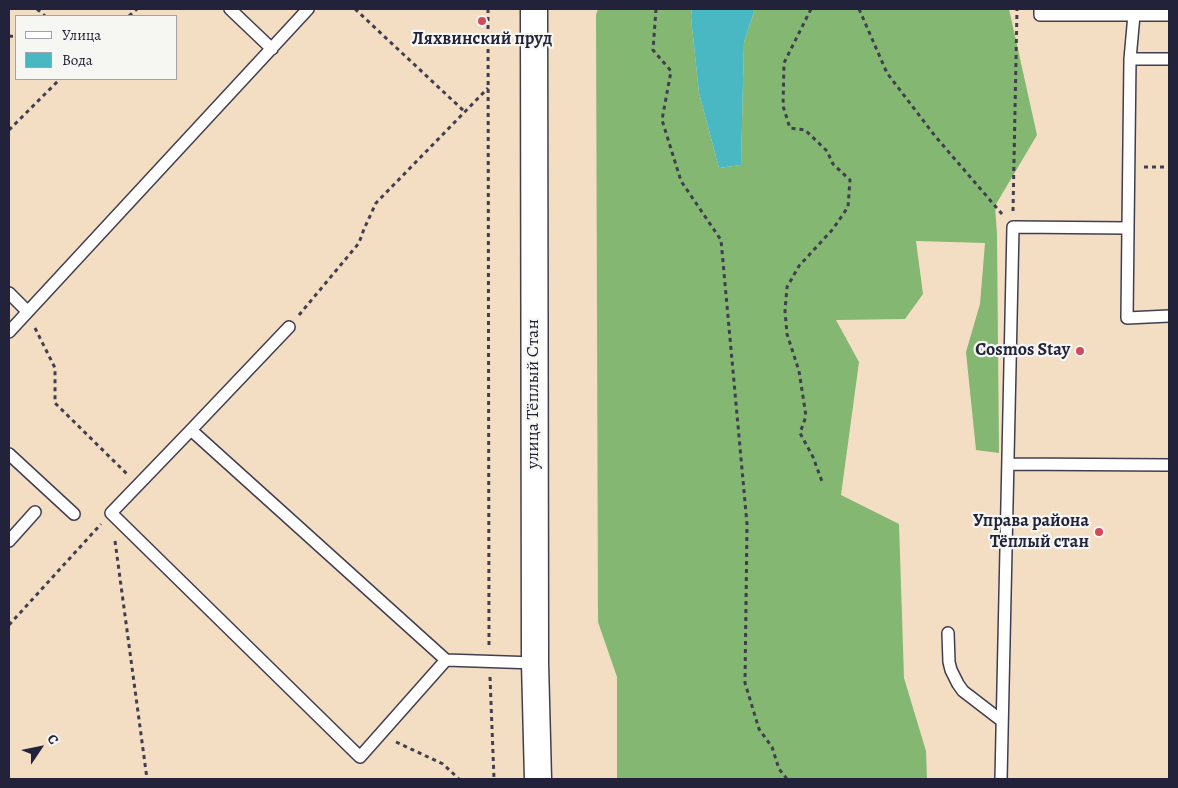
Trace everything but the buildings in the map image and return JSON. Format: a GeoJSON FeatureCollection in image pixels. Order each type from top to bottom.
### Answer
{"type":"FeatureCollection","features":[{"type":"Feature","properties":{"kind":"street","name":"улица Тёплый Стан"},"geometry":{"type":"LineString","coordinates":[[534,9],[535,663],[538,779]]}},
{"type":"Feature","properties":{"kind":"lane"},"geometry":{"type":"LineString","coordinates":[[230,9],[272,49]]}},
{"type":"Feature","properties":{"kind":"lane"},"geometry":{"type":"LineString","coordinates":[[9,332],[308,9]]}},
{"type":"Feature","properties":{"kind":"lane"},"geometry":{"type":"LineString","coordinates":[[1040,9],[1040,15],[1169,16]]}},
{"type":"Feature","properties":{"kind":"lane"},"geometry":{"type":"LineString","coordinates":[[1134,15],[1130,59],[1127,318],[1169,316]]}},
{"type":"Feature","properties":{"kind":"lane"},"geometry":{"type":"LineString","coordinates":[[1130,59],[1169,59]]}},
{"type":"Feature","properties":{"kind":"lane"},"geometry":{"type":"LineString","coordinates":[[1001,779],[1013,227],[1128,228]]}},
{"type":"Feature","properties":{"kind":"lane"},"geometry":{"type":"LineString","coordinates":[[9,293],[27,312]]}},
{"type":"Feature","properties":{"kind":"lane"},"geometry":{"type":"LineString","coordinates":[[289,326],[111,513],[360,757],[446,660]]}},
{"type":"Feature","properties":{"kind":"lane"},"geometry":{"type":"LineString","coordinates":[[191,430],[446,660],[535,663]]}},
{"type":"Feature","properties":{"kind":"lane"},"geometry":{"type":"LineString","coordinates":[[9,454],[74,514]]}},
{"type":"Feature","properties":{"kind":"lane"},"geometry":{"type":"LineString","coordinates":[[1008,464],[1169,466]]}},
{"type":"Feature","properties":{"kind":"lane"},"geometry":{"type":"LineString","coordinates":[[9,542],[35,512]]}},
{"type":"Feature","properties":{"kind":"lane"},"geometry":{"type":"LineString","coordinates":[[948,634],[949,662],[958,684],[963,691],[1002,722]]}},
{"type":"Feature","properties":{"kind":"path"},"geometry":{"type":"LineString","coordinates":[[355,9],[465,112]]}},
{"type":"Feature","properties":{"kind":"path"},"geometry":{"type":"LineString","coordinates":[[488,9],[489,662],[494,779]]}},
{"type":"Feature","properties":{"kind":"path"},"geometry":{"type":"LineString","coordinates":[[656,9],[653,50],[671,71],[662,120],[681,181],[721,240],[747,524],[745,683],[759,729],[772,747],[779,769],[787,779]]}},
{"type":"Feature","properties":{"kind":"path"},"geometry":{"type":"LineString","coordinates":[[811,9],[784,64],[783,106],[790,128],[805,130],[827,151],[833,164],[850,180],[848,207],[833,229],[799,266],[787,287],[785,311],[788,334],[799,371],[806,416],[800,433],[813,457],[823,484]]}},
{"type":"Feature","properties":{"kind":"path"},"geometry":{"type":"LineString","coordinates":[[860,9],[888,73],[935,136],[1013,227]]}},
{"type":"Feature","properties":{"kind":"path"},"geometry":{"type":"LineString","coordinates":[[1013,227],[1017,9]]}},
{"type":"Feature","properties":{"kind":"path"},"geometry":{"type":"LineString","coordinates":[[9,130],[59,80]]}},
{"type":"Feature","properties":{"kind":"path"},"geometry":{"type":"LineString","coordinates":[[289,326],[359,244],[376,203],[488,88]]}},
{"type":"Feature","properties":{"kind":"path"},"geometry":{"type":"LineString","coordinates":[[27,312],[55,368],[55,403],[138,485]]}},
{"type":"Feature","properties":{"kind":"path"},"geometry":{"type":"LineString","coordinates":[[9,625],[111,513]]}},
{"type":"Feature","properties":{"kind":"path"},"geometry":{"type":"LineString","coordinates":[[111,513],[147,779]]}},
{"type":"Feature","properties":{"kind":"path"},"geometry":{"type":"LineString","coordinates":[[380,734],[443,764],[459,779]]}},
{"type":"Feature","properties":{"kind":"green space"},"geometry":{"type":"Polygon","coordinates":[[[598,9],[692,9],[691,17],[699,93],[719,168],[741,165],[744,42],[754,12],[753,9],[1009,9],[1037,135],[995,206],[997,234],[999,453],[976,450],[966,352],[980,304],[985,243],[916,241],[923,294],[905,319],[836,320],[859,362],[841,495],[899,524],[904,678],[926,751],[927,779],[617,779],[617,677],[598,622],[596,15],[598,9]]]}},
{"type":"Feature","properties":{"kind":"water"},"geometry":{"type":"Polygon","coordinates":[[[692,9],[753,9],[754,12],[744,42],[741,165],[719,168],[699,93],[691,17],[692,9]]]}},
{"type":"Feature","properties":{"kind":"place","name":"Ляхвинский пруд"},"geometry":{"type":"Point","coordinates":[482,21]}},
{"type":"Feature","properties":{"kind":"place","name":"Cosmos Stay"},"geometry":{"type":"Point","coordinates":[1080,351]}},
{"type":"Feature","properties":{"kind":"place","name":"Управа района Тёплый стан"},"geometry":{"type":"Point","coordinates":[1099,532]}}]}
